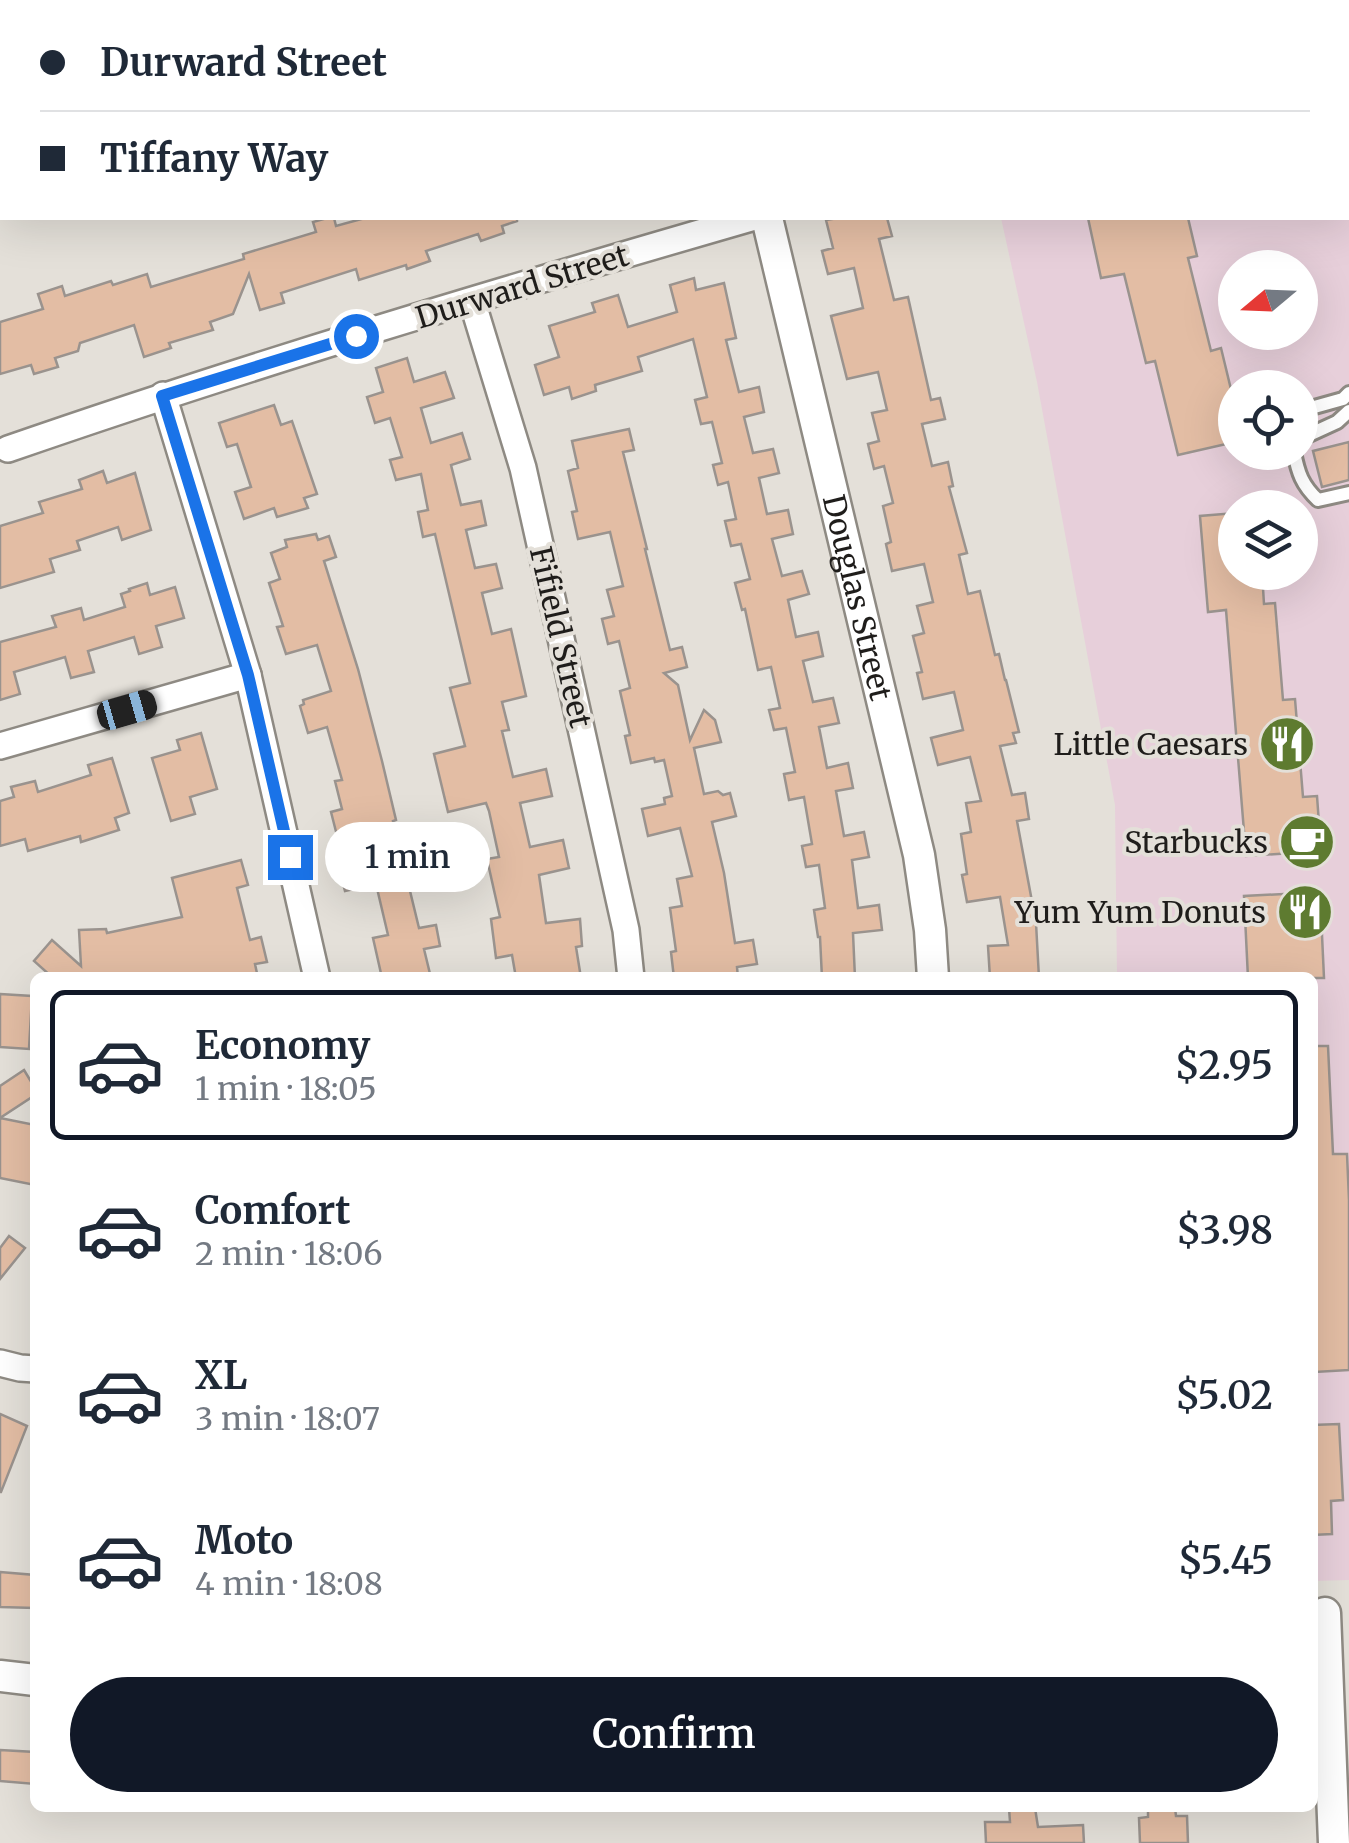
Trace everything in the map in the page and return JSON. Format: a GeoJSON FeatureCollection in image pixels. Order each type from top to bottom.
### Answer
{"type":"FeatureCollection","features":[{"type":"Feature","properties":{"kind":"street","name":"Durward Street"},"geometry":{"type":"LineString","coordinates":[[8,448],[162,396],[744,220]]}},
{"type":"Feature","properties":{"kind":"street","name":"Douglas Street"},"geometry":{"type":"LineString","coordinates":[[767,220],[919,855],[933,972]]}},
{"type":"Feature","properties":{"kind":"street","name":"Fifield Street"},"geometry":{"type":"LineString","coordinates":[[472,300],[523,468],[626,930],[631,972]]}},
{"type":"Feature","properties":{"kind":"street"},"geometry":{"type":"LineString","coordinates":[[162,396],[248,675],[316,972]]}},
{"type":"Feature","properties":{"kind":"street"},"geometry":{"type":"LineString","coordinates":[[0,746],[248,675]]}},
{"type":"Feature","properties":{"kind":"street"},"geometry":{"type":"LineString","coordinates":[[0,1363],[30,1369]]}},
{"type":"Feature","properties":{"kind":"street"},"geometry":{"type":"LineString","coordinates":[[1329,1613],[1340,1740],[1334,1843]]}},
{"type":"Feature","properties":{"kind":"street"},"geometry":{"type":"LineString","coordinates":[[0,1676],[30,1679]]}},
{"type":"Feature","properties":{"kind":"lane"},"geometry":{"type":"LineString","coordinates":[[1318,407],[1343,399],[1349,393]]}},
{"type":"Feature","properties":{"kind":"lane"},"geometry":{"type":"LineString","coordinates":[[1318,430],[1337,422],[1349,411]]}},
{"type":"Feature","properties":{"kind":"lane"},"geometry":{"type":"LineString","coordinates":[[1297,470],[1303,486],[1318,500],[1349,493]]}},
{"type":"Feature","properties":{"kind":"shaded area"},"geometry":{"type":"Polygon","coordinates":[[[1001,220],[1349,220],[1349,1580],[1318,1581],[1318,972],[1117,972],[1115,805],[1037,382],[1001,220]]]}},
{"type":"Feature","properties":{"kind":"building"},"geometry":{"type":"Polygon","coordinates":[[[334,220],[336,226],[358,220],[517,220],[502,226],[504,233],[481,241],[478,234],[426,251],[430,261],[359,280],[356,269],[281,293],[284,303],[260,310],[249,274],[233,314],[210,322],[213,330],[169,343],[171,348],[144,357],[134,325],[80,343],[78,351],[55,358],[58,367],[34,374],[31,365],[0,374],[0,322],[43,309],[38,294],[62,286],[65,296],[147,274],[151,287],[316,232],[313,222],[334,220]]]}},
{"type":"Feature","properties":{"kind":"building"},"geometry":{"type":"Polygon","coordinates":[[[826,220],[888,220],[892,236],[879,239],[894,300],[908,297],[931,400],[940,398],[945,419],[922,424],[932,466],[948,462],[953,486],[949,487],[967,553],[959,555],[968,594],[980,591],[1019,732],[1013,733],[1016,743],[1000,746],[1012,795],[1025,793],[1029,819],[1017,821],[1036,923],[1039,972],[990,972],[988,946],[1008,945],[1000,897],[967,902],[961,834],[971,832],[966,803],[981,801],[970,757],[938,765],[931,738],[963,730],[954,692],[923,699],[917,673],[922,672],[913,636],[924,633],[917,606],[933,602],[924,564],[892,571],[883,506],[893,503],[884,466],[874,469],[868,444],[879,441],[872,413],[887,410],[878,372],[847,379],[831,316],[863,308],[854,268],[828,274],[822,251],[833,248],[826,220]]]}},
{"type":"Feature","properties":{"kind":"building"},"geometry":{"type":"Polygon","coordinates":[[[1088,220],[1188,220],[1197,256],[1188,258],[1211,351],[1221,350],[1226,370],[1218,370],[1218,446],[1178,455],[1155,361],[1146,363],[1124,274],[1101,278],[1088,220]]]}},
{"type":"Feature","properties":{"kind":"building"},"geometry":{"type":"Polygon","coordinates":[[[694,278],[696,290],[724,283],[736,338],[726,340],[739,392],[759,387],[764,412],[744,417],[753,453],[773,449],[779,473],[759,478],[767,514],[788,510],[793,534],[772,539],[782,576],[802,571],[809,594],[788,600],[796,637],[818,632],[823,656],[803,661],[813,702],[833,698],[839,723],[819,727],[827,768],[848,763],[853,788],[836,791],[844,836],[864,832],[869,857],[852,860],[858,908],[879,905],[882,930],[853,933],[855,972],[822,972],[814,910],[825,908],[819,865],[806,867],[802,846],[812,844],[804,797],[789,800],[784,774],[795,772],[786,728],[774,730],[769,710],[780,708],[771,667],[758,670],[745,609],[742,610],[735,583],[750,579],[741,544],[731,546],[725,521],[736,519],[728,482],[718,485],[713,465],[722,463],[712,422],[701,424],[695,400],[707,397],[693,339],[638,357],[642,371],[595,385],[596,391],[572,399],[569,387],[544,395],[535,365],[559,357],[549,326],[595,312],[592,303],[618,295],[628,327],[677,312],[670,285],[694,278]]]}},
{"type":"Feature","properties":{"kind":"building"},"geometry":{"type":"Polygon","coordinates":[[[407,358],[414,382],[445,372],[454,398],[421,408],[431,443],[462,433],[470,459],[451,465],[461,505],[481,501],[486,525],[466,530],[475,568],[496,564],[502,588],[482,593],[492,634],[511,629],[526,696],[502,702],[509,730],[502,731],[513,777],[546,769],[552,796],[520,803],[530,847],[563,840],[569,868],[539,875],[546,923],[580,919],[582,946],[576,947],[580,972],[515,972],[512,955],[496,958],[491,919],[500,917],[487,859],[499,857],[489,811],[486,803],[448,812],[434,754],[465,746],[450,688],[470,683],[435,534],[423,537],[418,512],[428,510],[421,474],[396,480],[390,460],[402,457],[390,418],[375,423],[367,397],[383,392],[376,368],[407,358]]]}},
{"type":"Feature","properties":{"kind":"building"},"geometry":{"type":"Polygon","coordinates":[[[274,405],[281,425],[292,421],[317,494],[304,498],[308,508],[277,517],[274,508],[244,519],[235,492],[251,487],[237,444],[227,447],[219,423],[274,405]]]}},
{"type":"Feature","properties":{"kind":"building"},"geometry":{"type":"Polygon","coordinates":[[[629,429],[634,450],[623,452],[645,549],[670,650],[682,647],[687,667],[664,673],[678,685],[690,740],[704,710],[715,720],[721,742],[694,748],[704,794],[730,793],[736,816],[712,822],[735,943],[753,940],[757,964],[737,967],[737,972],[673,972],[671,952],[676,951],[670,908],[682,906],[677,879],[692,876],[680,828],[648,836],[642,809],[665,804],[664,798],[672,796],[664,760],[631,763],[625,736],[630,735],[620,691],[630,688],[619,641],[608,644],[602,619],[614,616],[607,590],[623,586],[610,532],[578,539],[572,512],[577,511],[568,471],[578,468],[572,441],[629,429]]]}},
{"type":"Feature","properties":{"kind":"building"},"geometry":{"type":"Polygon","coordinates":[[[1349,442],[1349,480],[1322,487],[1318,450],[1349,442]]]}},
{"type":"Feature","properties":{"kind":"building"},"geometry":{"type":"Polygon","coordinates":[[[103,471],[107,483],[135,473],[151,530],[122,540],[118,527],[77,541],[80,550],[50,559],[54,572],[0,588],[0,526],[43,513],[39,502],[82,489],[79,480],[103,471]]]}},
{"type":"Feature","properties":{"kind":"building"},"geometry":{"type":"Polygon","coordinates":[[[1218,514],[1218,590],[1263,590],[1264,604],[1275,603],[1283,700],[1295,699],[1303,797],[1317,796],[1321,851],[1246,856],[1226,610],[1208,612],[1200,516],[1218,514]]]}},
{"type":"Feature","properties":{"kind":"building"},"geometry":{"type":"Polygon","coordinates":[[[316,534],[318,540],[329,536],[336,557],[324,561],[382,761],[419,928],[436,925],[440,946],[424,949],[430,972],[381,972],[373,938],[388,935],[376,884],[345,891],[338,864],[344,863],[331,812],[342,809],[335,781],[342,780],[327,727],[308,733],[300,706],[303,700],[331,691],[317,645],[286,654],[277,627],[283,626],[269,583],[280,579],[271,553],[287,547],[285,540],[316,534]]]}},
{"type":"Feature","properties":{"kind":"building"},"geometry":{"type":"Polygon","coordinates":[[[147,583],[150,595],[175,587],[184,618],[156,626],[162,647],[139,654],[134,637],[88,651],[94,672],[71,678],[65,657],[14,672],[20,694],[0,700],[0,642],[56,627],[52,616],[81,608],[84,620],[125,607],[121,594],[147,583]]]}},
{"type":"Feature","properties":{"kind":"building"},"geometry":{"type":"Polygon","coordinates":[[[201,733],[217,789],[190,797],[195,814],[171,821],[152,758],[180,750],[177,740],[201,733]]]}},
{"type":"Feature","properties":{"kind":"building"},"geometry":{"type":"Polygon","coordinates":[[[112,758],[129,813],[115,818],[119,830],[81,842],[80,836],[28,851],[25,839],[0,846],[0,801],[14,797],[11,787],[35,781],[38,792],[91,775],[88,765],[112,758]]]}},
{"type":"Feature","properties":{"kind":"building"},"geometry":{"type":"Polygon","coordinates":[[[241,860],[248,885],[237,888],[250,940],[261,937],[267,962],[255,964],[257,972],[46,972],[34,961],[52,940],[81,966],[79,930],[106,929],[107,933],[182,917],[172,878],[241,860]]]}},
{"type":"Feature","properties":{"kind":"building"},"geometry":{"type":"Polygon","coordinates":[[[1320,892],[1324,978],[1318,978],[1318,972],[1248,972],[1244,896],[1320,892]]]}},
{"type":"Feature","properties":{"kind":"building"},"geometry":{"type":"Polygon","coordinates":[[[0,994],[30,996],[29,1049],[0,1047],[0,994]]]}},
{"type":"Feature","properties":{"kind":"building"},"geometry":{"type":"Polygon","coordinates":[[[1318,1046],[1328,1046],[1333,1154],[1347,1154],[1349,1370],[1318,1372],[1318,1046]]]}},
{"type":"Feature","properties":{"kind":"building"},"geometry":{"type":"Polygon","coordinates":[[[24,1070],[30,1080],[30,1098],[0,1118],[0,1086],[24,1070]]]}},
{"type":"Feature","properties":{"kind":"building"},"geometry":{"type":"Polygon","coordinates":[[[0,1118],[30,1124],[30,1184],[0,1178],[0,1118]]]}},
{"type":"Feature","properties":{"kind":"building"},"geometry":{"type":"Polygon","coordinates":[[[9,1236],[25,1248],[0,1279],[0,1248],[9,1236]]]}},
{"type":"Feature","properties":{"kind":"building"},"geometry":{"type":"Polygon","coordinates":[[[0,1414],[27,1426],[1,1492],[0,1492],[0,1414]]]}},
{"type":"Feature","properties":{"kind":"building"},"geometry":{"type":"Polygon","coordinates":[[[1339,1424],[1343,1500],[1331,1501],[1332,1534],[1318,1535],[1318,1425],[1339,1424]]]}},
{"type":"Feature","properties":{"kind":"building"},"geometry":{"type":"Polygon","coordinates":[[[0,1572],[30,1575],[30,1608],[0,1607],[0,1572]]]}},
{"type":"Feature","properties":{"kind":"building"},"geometry":{"type":"Polygon","coordinates":[[[0,1750],[30,1752],[30,1784],[0,1781],[0,1750]]]}},
{"type":"Feature","properties":{"kind":"building"},"geometry":{"type":"Polygon","coordinates":[[[1009,1812],[1036,1812],[1038,1827],[1083,1825],[1084,1843],[986,1843],[985,1822],[1010,1822],[1009,1812]]]}},
{"type":"Feature","properties":{"kind":"building"},"geometry":{"type":"Polygon","coordinates":[[[1148,1812],[1187,1816],[1188,1843],[1140,1843],[1139,1818],[1148,1817],[1148,1812]]]}},
{"type":"Feature","properties":{"kind":"place","name":"Little Caesars"},"geometry":{"type":"Point","coordinates":[1287,744]}},
{"type":"Feature","properties":{"kind":"place","name":"Starbucks"},"geometry":{"type":"Point","coordinates":[1307,842]}},
{"type":"Feature","properties":{"kind":"place","name":"Yum Yum Donuts"},"geometry":{"type":"Point","coordinates":[1305,912]}},
{"type":"Feature","properties":{"kind":"route"},"geometry":{"type":"LineString","coordinates":[[290,857],[248,675],[162,396],[356,336]]}}]}
